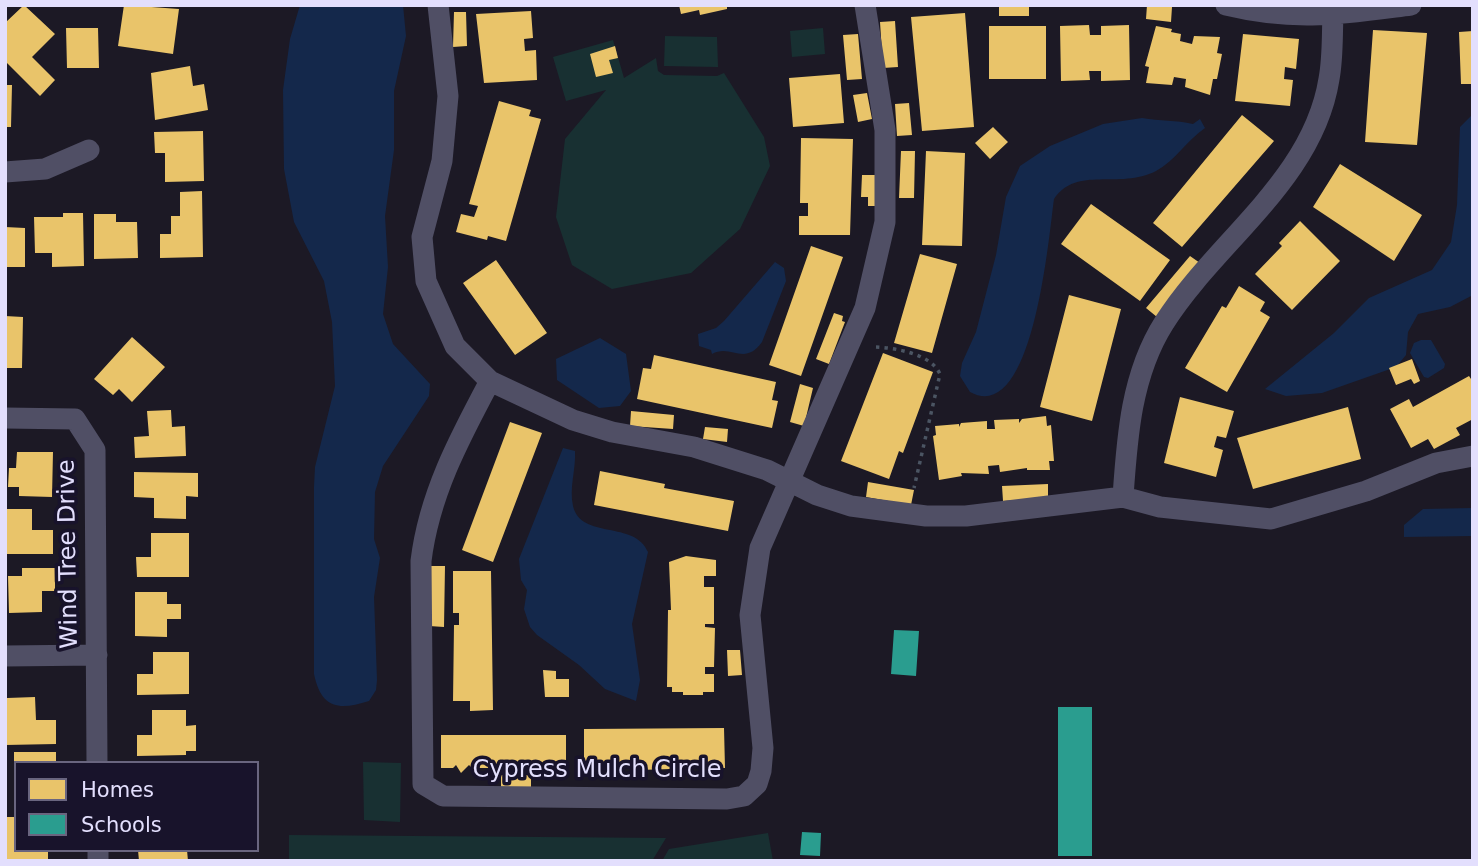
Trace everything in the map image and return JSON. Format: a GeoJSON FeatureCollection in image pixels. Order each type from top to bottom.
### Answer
{"type":"FeatureCollection","features":[{"type":"Feature","properties":{"kind":"street"},"geometry":{"type":"LineString","coordinates":[[438,5],[448,96],[442,160],[422,237],[426,281],[455,346],[490,381],[573,420],[612,432],[694,447],[787,479],[817,495],[851,506],[926,516],[966,516],[1123,498],[1160,507],[1271,519],[1366,491],[1436,463],[1473,456]]}},
{"type":"Feature","properties":{"kind":"street","name":"Cypress Mulch Circle"},"geometry":{"type":"LineString","coordinates":[[490,381],[448,459],[424,537],[421,561],[423,784],[443,796],[727,799],[744,796],[757,784],[763,748],[750,615],[752,583],[760,548],[787,479],[864,308],[885,222],[885,130],[865,5]]}},
{"type":"Feature","properties":{"kind":"street"},"geometry":{"type":"LineString","coordinates":[[1226,5],[1261,13],[1305,18],[1411,5]]}},
{"type":"Feature","properties":{"kind":"street"},"geometry":{"type":"LineString","coordinates":[[1123,498],[1128,422],[1149,354],[1164,323],[1286,177],[1305,148],[1321,109],[1329,79],[1333,15]]}},
{"type":"Feature","properties":{"kind":"street"},"geometry":{"type":"LineString","coordinates":[[5,172],[44,169],[89,150]]}},
{"type":"Feature","properties":{"kind":"street","name":"Wind Tree Drive"},"geometry":{"type":"LineString","coordinates":[[5,418],[75,419],[95,450],[97,761]]}},
{"type":"Feature","properties":{"kind":"street"},"geometry":{"type":"LineString","coordinates":[[5,656],[97,655]]}},
{"type":"Feature","properties":{"kind":"path"},"geometry":{"type":"LineString","coordinates":[[876,347],[898,350],[925,360],[934,364],[940,374],[914,488]]}},
{"type":"Feature","properties":{"kind":"green space"},"geometry":{"type":"Polygon","coordinates":[[[823,28],[825,54],[792,57],[790,31],[823,28]]]}},
{"type":"Feature","properties":{"kind":"green space"},"geometry":{"type":"Polygon","coordinates":[[[665,36],[717,37],[718,67],[664,66],[665,36]]]}},
{"type":"Feature","properties":{"kind":"green space"},"geometry":{"type":"Polygon","coordinates":[[[613,40],[624,78],[656,58],[658,71],[664,75],[717,76],[724,73],[764,137],[770,166],[740,229],[691,273],[612,289],[572,265],[556,217],[565,139],[606,90],[566,101],[553,57],[613,40]]]}},
{"type":"Feature","properties":{"kind":"green space"},"geometry":{"type":"Polygon","coordinates":[[[363,762],[401,763],[400,822],[364,820],[363,762]]]}},
{"type":"Feature","properties":{"kind":"green space"},"geometry":{"type":"Polygon","coordinates":[[[768,833],[773,861],[662,861],[669,849],[768,833]]]}},
{"type":"Feature","properties":{"kind":"green space"},"geometry":{"type":"Polygon","coordinates":[[[289,835],[666,838],[652,861],[289,861],[289,835]]]}},
{"type":"Feature","properties":{"kind":"water"},"geometry":{"type":"Polygon","coordinates":[[[300,5],[403,5],[406,36],[394,91],[394,150],[385,216],[388,267],[383,314],[393,344],[430,384],[429,396],[383,466],[375,492],[374,539],[380,558],[374,597],[376,690],[369,701],[348,706],[332,704],[326,700],[314,674],[315,467],[335,386],[332,322],[324,281],[294,222],[284,169],[283,90],[290,39],[300,5]]]}},
{"type":"Feature","properties":{"kind":"water"},"geometry":{"type":"Polygon","coordinates":[[[1471,116],[1473,295],[1450,307],[1418,314],[1408,332],[1406,355],[1396,367],[1322,393],[1286,396],[1265,389],[1334,333],[1369,298],[1432,270],[1451,242],[1457,205],[1460,127],[1471,116]]]}},
{"type":"Feature","properties":{"kind":"water"},"geometry":{"type":"Polygon","coordinates":[[[1142,118],[1193,124],[1200,119],[1205,128],[1156,171],[1128,179],[1074,183],[1063,189],[1054,199],[1042,284],[1023,355],[1009,381],[992,395],[970,392],[960,376],[962,363],[976,332],[996,255],[1006,197],[1020,166],[1050,146],[1103,124],[1142,118]]]}},
{"type":"Feature","properties":{"kind":"water"},"geometry":{"type":"Polygon","coordinates":[[[775,262],[784,268],[786,281],[762,342],[749,353],[743,354],[719,351],[712,354],[711,350],[699,346],[698,334],[716,328],[724,321],[775,262]]]}},
{"type":"Feature","properties":{"kind":"water"},"geometry":{"type":"Polygon","coordinates":[[[600,338],[626,354],[631,391],[620,406],[599,408],[557,380],[556,359],[600,338]]]}},
{"type":"Feature","properties":{"kind":"water"},"geometry":{"type":"Polygon","coordinates":[[[1431,340],[1445,364],[1444,368],[1428,378],[1424,377],[1410,353],[1414,343],[1431,340]]]}},
{"type":"Feature","properties":{"kind":"water"},"geometry":{"type":"Polygon","coordinates":[[[563,448],[575,451],[572,499],[578,516],[586,523],[632,536],[641,542],[648,552],[632,624],[640,680],[636,701],[605,689],[579,665],[537,635],[530,627],[524,609],[527,590],[521,580],[519,559],[563,448]]]}},
{"type":"Feature","properties":{"kind":"water"},"geometry":{"type":"Polygon","coordinates":[[[1473,508],[1473,536],[1404,537],[1404,525],[1423,509],[1473,508]]]}},
{"type":"Feature","properties":{"kind":"building: Homes"},"geometry":{"type":"Polygon","coordinates":[[[24,5],[55,34],[32,57],[55,80],[40,96],[5,61],[5,23],[24,5]]]}},
{"type":"Feature","properties":{"kind":"building: Homes"},"geometry":{"type":"Polygon","coordinates":[[[124,5],[179,9],[173,54],[118,46],[124,5]]]}},
{"type":"Feature","properties":{"kind":"building: Homes"},"geometry":{"type":"Polygon","coordinates":[[[679,5],[727,5],[727,9],[700,15],[699,10],[681,14],[679,5]]]}},
{"type":"Feature","properties":{"kind":"building: Homes"},"geometry":{"type":"Polygon","coordinates":[[[999,5],[1029,5],[1029,16],[999,16],[999,5]]]}},
{"type":"Feature","properties":{"kind":"building: Homes"},"geometry":{"type":"Polygon","coordinates":[[[1147,5],[1172,7],[1171,22],[1146,19],[1147,5]]]}},
{"type":"Feature","properties":{"kind":"building: Homes"},"geometry":{"type":"Polygon","coordinates":[[[531,11],[533,38],[524,39],[525,51],[536,50],[537,80],[484,83],[476,14],[531,11]]]}},
{"type":"Feature","properties":{"kind":"building: Homes"},"geometry":{"type":"Polygon","coordinates":[[[454,12],[466,12],[467,46],[453,47],[454,12]]]}},
{"type":"Feature","properties":{"kind":"building: Homes"},"geometry":{"type":"Polygon","coordinates":[[[965,13],[974,127],[922,131],[911,17],[965,13]]]}},
{"type":"Feature","properties":{"kind":"building: Homes"},"geometry":{"type":"Polygon","coordinates":[[[895,21],[898,67],[883,68],[880,22],[895,21]]]}},
{"type":"Feature","properties":{"kind":"building: Homes"},"geometry":{"type":"Polygon","coordinates":[[[1089,25],[1090,35],[1101,35],[1101,26],[1129,25],[1130,80],[1101,81],[1101,71],[1089,71],[1090,80],[1061,81],[1060,26],[1089,25]]]}},
{"type":"Feature","properties":{"kind":"building: Homes"},"geometry":{"type":"Polygon","coordinates":[[[989,26],[1046,26],[1046,79],[989,79],[989,26]]]}},
{"type":"Feature","properties":{"kind":"building: Homes"},"geometry":{"type":"Polygon","coordinates":[[[1156,26],[1172,29],[1171,32],[1181,34],[1180,41],[1192,44],[1194,36],[1220,37],[1217,53],[1222,54],[1217,79],[1213,79],[1210,95],[1185,87],[1186,79],[1174,77],[1172,85],[1146,83],[1149,67],[1145,66],[1156,26]]]}},
{"type":"Feature","properties":{"kind":"building: Homes"},"geometry":{"type":"Polygon","coordinates":[[[66,28],[98,28],[99,68],[67,68],[66,28]]]}},
{"type":"Feature","properties":{"kind":"building: Homes"},"geometry":{"type":"Polygon","coordinates":[[[1373,30],[1427,33],[1417,145],[1365,142],[1373,30]]]}},
{"type":"Feature","properties":{"kind":"building: Homes"},"geometry":{"type":"Polygon","coordinates":[[[1473,31],[1473,84],[1461,84],[1459,32],[1473,31]]]}},
{"type":"Feature","properties":{"kind":"building: Homes"},"geometry":{"type":"Polygon","coordinates":[[[858,34],[862,79],[847,80],[843,35],[858,34]]]}},
{"type":"Feature","properties":{"kind":"building: Homes"},"geometry":{"type":"Polygon","coordinates":[[[1243,34],[1299,39],[1296,69],[1285,67],[1284,79],[1293,80],[1290,106],[1235,101],[1243,34]]]}},
{"type":"Feature","properties":{"kind":"building: Homes"},"geometry":{"type":"Polygon","coordinates":[[[615,46],[618,58],[609,60],[613,73],[596,77],[590,54],[615,46]]]}},
{"type":"Feature","properties":{"kind":"building: Homes"},"geometry":{"type":"Polygon","coordinates":[[[190,66],[193,86],[204,84],[208,110],[155,120],[151,73],[190,66]]]}},
{"type":"Feature","properties":{"kind":"building: Homes"},"geometry":{"type":"Polygon","coordinates":[[[840,74],[844,123],[793,127],[789,78],[840,74]]]}},
{"type":"Feature","properties":{"kind":"building: Homes"},"geometry":{"type":"Polygon","coordinates":[[[5,85],[12,85],[11,127],[5,127],[5,85]]]}},
{"type":"Feature","properties":{"kind":"building: Homes"},"geometry":{"type":"Polygon","coordinates":[[[867,93],[872,119],[858,122],[853,95],[867,93]]]}},
{"type":"Feature","properties":{"kind":"building: Homes"},"geometry":{"type":"Polygon","coordinates":[[[499,101],[531,110],[529,116],[541,119],[506,241],[488,236],[487,240],[456,232],[461,214],[474,217],[478,206],[469,204],[499,101]]]}},
{"type":"Feature","properties":{"kind":"building: Homes"},"geometry":{"type":"Polygon","coordinates":[[[909,103],[912,135],[897,136],[895,104],[909,103]]]}},
{"type":"Feature","properties":{"kind":"building: Homes"},"geometry":{"type":"Polygon","coordinates":[[[1242,115],[1274,141],[1182,247],[1153,223],[1242,115]]]}},
{"type":"Feature","properties":{"kind":"building: Homes"},"geometry":{"type":"Polygon","coordinates":[[[993,127],[1008,142],[990,159],[975,143],[993,127]]]}},
{"type":"Feature","properties":{"kind":"building: Homes"},"geometry":{"type":"Polygon","coordinates":[[[203,131],[204,181],[165,182],[165,153],[155,153],[154,132],[203,131]]]}},
{"type":"Feature","properties":{"kind":"building: Homes"},"geometry":{"type":"Polygon","coordinates":[[[801,138],[853,139],[850,235],[799,235],[799,216],[808,216],[808,203],[800,203],[801,138]]]}},
{"type":"Feature","properties":{"kind":"building: Homes"},"geometry":{"type":"Polygon","coordinates":[[[901,151],[915,151],[914,198],[899,198],[901,151]]]}},
{"type":"Feature","properties":{"kind":"building: Homes"},"geometry":{"type":"Polygon","coordinates":[[[926,151],[965,153],[962,246],[922,245],[926,151]]]}},
{"type":"Feature","properties":{"kind":"building: Homes"},"geometry":{"type":"Polygon","coordinates":[[[1340,164],[1422,215],[1394,261],[1313,207],[1340,164]]]}},
{"type":"Feature","properties":{"kind":"building: Homes"},"geometry":{"type":"Polygon","coordinates":[[[862,175],[877,175],[876,206],[868,206],[868,197],[861,197],[862,175]]]}},
{"type":"Feature","properties":{"kind":"building: Homes"},"geometry":{"type":"Polygon","coordinates":[[[202,191],[203,257],[160,258],[160,234],[171,234],[171,216],[180,216],[180,192],[202,191]]]}},
{"type":"Feature","properties":{"kind":"building: Homes"},"geometry":{"type":"Polygon","coordinates":[[[1091,204],[1170,260],[1140,301],[1061,244],[1091,204]]]}},
{"type":"Feature","properties":{"kind":"building: Homes"},"geometry":{"type":"Polygon","coordinates":[[[63,213],[83,213],[84,266],[52,267],[52,253],[35,253],[34,217],[63,217],[63,213]]]}},
{"type":"Feature","properties":{"kind":"building: Homes"},"geometry":{"type":"Polygon","coordinates":[[[94,214],[116,214],[116,222],[137,222],[138,258],[94,259],[94,214]]]}},
{"type":"Feature","properties":{"kind":"building: Homes"},"geometry":{"type":"Polygon","coordinates":[[[1300,221],[1340,261],[1292,310],[1255,274],[1282,246],[1279,243],[1300,221]]]}},
{"type":"Feature","properties":{"kind":"building: Homes"},"geometry":{"type":"Polygon","coordinates":[[[5,227],[25,228],[25,267],[5,267],[5,227]]]}},
{"type":"Feature","properties":{"kind":"building: Homes"},"geometry":{"type":"Polygon","coordinates":[[[811,246],[843,257],[801,376],[769,365],[811,246]]]}},
{"type":"Feature","properties":{"kind":"building: Homes"},"geometry":{"type":"Polygon","coordinates":[[[920,254],[957,264],[932,353],[894,343],[920,254]]]}},
{"type":"Feature","properties":{"kind":"building: Homes"},"geometry":{"type":"Polygon","coordinates":[[[1190,256],[1200,263],[1157,317],[1146,308],[1190,256]]]}},
{"type":"Feature","properties":{"kind":"building: Homes"},"geometry":{"type":"Polygon","coordinates":[[[496,260],[547,333],[515,355],[463,283],[496,260]]]}},
{"type":"Feature","properties":{"kind":"building: Homes"},"geometry":{"type":"Polygon","coordinates":[[[1239,286],[1265,302],[1260,311],[1270,317],[1227,392],[1185,368],[1222,306],[1226,308],[1239,286]]]}},
{"type":"Feature","properties":{"kind":"building: Homes"},"geometry":{"type":"Polygon","coordinates":[[[1069,295],[1121,309],[1092,421],[1040,407],[1069,295]]]}},
{"type":"Feature","properties":{"kind":"building: Homes"},"geometry":{"type":"Polygon","coordinates":[[[834,313],[843,316],[842,321],[845,322],[829,364],[816,359],[834,313]]]}},
{"type":"Feature","properties":{"kind":"building: Homes"},"geometry":{"type":"Polygon","coordinates":[[[5,316],[23,317],[22,368],[5,368],[5,316]]]}},
{"type":"Feature","properties":{"kind":"building: Homes"},"geometry":{"type":"Polygon","coordinates":[[[132,337],[165,367],[132,402],[119,389],[113,395],[94,379],[132,337]]]}},
{"type":"Feature","properties":{"kind":"building: Homes"},"geometry":{"type":"Polygon","coordinates":[[[883,353],[933,372],[903,453],[899,451],[889,479],[841,461],[883,353]]]}},
{"type":"Feature","properties":{"kind":"building: Homes"},"geometry":{"type":"Polygon","coordinates":[[[654,355],[776,382],[772,400],[778,401],[772,428],[637,399],[643,368],[651,369],[654,355]]]}},
{"type":"Feature","properties":{"kind":"building: Homes"},"geometry":{"type":"Polygon","coordinates":[[[1412,359],[1420,381],[1414,384],[1411,379],[1396,385],[1389,368],[1412,359]]]}},
{"type":"Feature","properties":{"kind":"building: Homes"},"geometry":{"type":"Polygon","coordinates":[[[1469,376],[1473,382],[1473,419],[1456,428],[1460,435],[1434,449],[1428,439],[1411,448],[1390,409],[1409,399],[1413,407],[1469,376]]]}},
{"type":"Feature","properties":{"kind":"building: Homes"},"geometry":{"type":"Polygon","coordinates":[[[800,384],[813,388],[804,426],[790,422],[800,384]]]}},
{"type":"Feature","properties":{"kind":"building: Homes"},"geometry":{"type":"Polygon","coordinates":[[[1180,397],[1234,411],[1226,438],[1217,436],[1214,447],[1223,450],[1216,477],[1164,463],[1180,397]]]}},
{"type":"Feature","properties":{"kind":"building: Homes"},"geometry":{"type":"Polygon","coordinates":[[[1348,407],[1361,459],[1253,489],[1237,438],[1348,407]]]}},
{"type":"Feature","properties":{"kind":"building: Homes"},"geometry":{"type":"Polygon","coordinates":[[[171,410],[172,427],[185,426],[186,456],[135,458],[134,437],[149,436],[147,411],[171,410]]]}},
{"type":"Feature","properties":{"kind":"building: Homes"},"geometry":{"type":"Polygon","coordinates":[[[631,411],[674,415],[673,429],[630,426],[631,411]]]}},
{"type":"Feature","properties":{"kind":"building: Homes"},"geometry":{"type":"Polygon","coordinates":[[[1046,416],[1047,426],[1051,425],[1054,461],[1049,461],[1050,470],[1027,468],[1000,472],[999,465],[988,466],[989,474],[961,473],[962,476],[939,480],[933,436],[936,435],[935,426],[959,424],[959,427],[961,423],[987,421],[987,429],[995,429],[994,420],[1019,419],[1019,423],[1022,419],[1046,416]]]}},
{"type":"Feature","properties":{"kind":"building: Homes"},"geometry":{"type":"Polygon","coordinates":[[[510,422],[542,433],[493,562],[462,550],[510,422]]]}},
{"type":"Feature","properties":{"kind":"building: Homes"},"geometry":{"type":"Polygon","coordinates":[[[705,427],[728,429],[727,442],[703,439],[705,427]]]}},
{"type":"Feature","properties":{"kind":"building: Homes"},"geometry":{"type":"Polygon","coordinates":[[[17,452],[53,452],[52,497],[19,496],[19,487],[8,487],[9,468],[16,468],[17,452]]]}},
{"type":"Feature","properties":{"kind":"building: Homes"},"geometry":{"type":"Polygon","coordinates":[[[600,471],[665,484],[664,488],[734,501],[728,531],[594,505],[600,471]]]}},
{"type":"Feature","properties":{"kind":"building: Homes"},"geometry":{"type":"Polygon","coordinates":[[[134,472],[198,473],[198,497],[186,496],[186,519],[154,518],[154,498],[134,497],[134,472]]]}},
{"type":"Feature","properties":{"kind":"building: Homes"},"geometry":{"type":"Polygon","coordinates":[[[868,482],[914,490],[911,505],[866,497],[868,482]]]}},
{"type":"Feature","properties":{"kind":"building: Homes"},"geometry":{"type":"Polygon","coordinates":[[[1048,484],[1048,498],[1003,501],[1002,486],[1048,484]]]}},
{"type":"Feature","properties":{"kind":"building: Homes"},"geometry":{"type":"Polygon","coordinates":[[[6,509],[32,509],[32,530],[53,530],[53,554],[5,554],[6,509]]]}},
{"type":"Feature","properties":{"kind":"building: Homes"},"geometry":{"type":"Polygon","coordinates":[[[151,533],[189,533],[189,577],[137,577],[136,557],[151,557],[151,533]]]}},
{"type":"Feature","properties":{"kind":"building: Homes"},"geometry":{"type":"Polygon","coordinates":[[[686,556],[716,560],[716,576],[704,576],[704,587],[714,587],[714,624],[705,624],[705,627],[715,628],[714,667],[705,667],[705,674],[714,674],[714,692],[703,692],[703,695],[683,695],[683,692],[672,692],[672,687],[667,687],[668,610],[671,610],[669,562],[686,556]]]}},
{"type":"Feature","properties":{"kind":"building: Homes"},"geometry":{"type":"Polygon","coordinates":[[[430,566],[445,566],[444,627],[429,626],[430,566]]]}},
{"type":"Feature","properties":{"kind":"building: Homes"},"geometry":{"type":"Polygon","coordinates":[[[22,568],[55,568],[55,591],[42,591],[42,612],[9,613],[8,576],[22,576],[22,568]]]}},
{"type":"Feature","properties":{"kind":"building: Homes"},"geometry":{"type":"Polygon","coordinates":[[[453,571],[491,571],[493,710],[470,711],[470,701],[453,701],[454,625],[459,625],[459,613],[453,613],[453,571]]]}},
{"type":"Feature","properties":{"kind":"building: Homes"},"geometry":{"type":"Polygon","coordinates":[[[135,592],[167,592],[167,604],[181,604],[181,619],[167,619],[167,637],[135,636],[135,592]]]}},
{"type":"Feature","properties":{"kind":"building: Homes"},"geometry":{"type":"Polygon","coordinates":[[[727,650],[740,650],[742,675],[728,676],[727,650]]]}},
{"type":"Feature","properties":{"kind":"building: Homes"},"geometry":{"type":"Polygon","coordinates":[[[153,652],[189,652],[189,694],[137,695],[137,674],[153,674],[153,652]]]}},
{"type":"Feature","properties":{"kind":"building: Homes"},"geometry":{"type":"Polygon","coordinates":[[[543,670],[556,671],[556,679],[569,679],[569,697],[545,697],[543,670]]]}},
{"type":"Feature","properties":{"kind":"building: Homes"},"geometry":{"type":"Polygon","coordinates":[[[35,697],[36,720],[56,720],[56,744],[5,745],[7,698],[35,697]]]}},
{"type":"Feature","properties":{"kind":"building: Homes"},"geometry":{"type":"Polygon","coordinates":[[[152,710],[186,710],[186,726],[196,725],[196,751],[186,751],[186,755],[137,756],[137,735],[152,735],[152,710]]]}},
{"type":"Feature","properties":{"kind":"building: Homes"},"geometry":{"type":"Polygon","coordinates":[[[724,728],[725,768],[684,768],[684,763],[671,763],[671,769],[639,770],[639,762],[625,762],[625,767],[584,767],[584,729],[724,728]]]}},
{"type":"Feature","properties":{"kind":"building: Homes"},"geometry":{"type":"Polygon","coordinates":[[[441,735],[566,735],[566,768],[551,766],[545,772],[539,766],[512,768],[511,765],[503,773],[497,765],[494,768],[472,768],[469,765],[461,773],[456,765],[453,768],[441,768],[441,735]]]}},
{"type":"Feature","properties":{"kind":"building: Homes"},"geometry":{"type":"Polygon","coordinates":[[[14,752],[56,752],[56,761],[14,761],[14,752]]]}},
{"type":"Feature","properties":{"kind":"building: Homes"},"geometry":{"type":"Polygon","coordinates":[[[501,775],[531,775],[531,791],[501,790],[501,775]]]}},
{"type":"Feature","properties":{"kind":"building: Homes"},"geometry":{"type":"Polygon","coordinates":[[[6,817],[14,817],[14,852],[48,852],[48,861],[5,861],[6,817]]]}},
{"type":"Feature","properties":{"kind":"building: Homes"},"geometry":{"type":"Polygon","coordinates":[[[138,852],[187,852],[188,861],[139,861],[138,852]]]}},
{"type":"Feature","properties":{"kind":"building: Schools"},"geometry":{"type":"Polygon","coordinates":[[[894,630],[919,631],[916,676],[891,674],[894,630]]]}},
{"type":"Feature","properties":{"kind":"building: Schools"},"geometry":{"type":"Polygon","coordinates":[[[1058,707],[1092,707],[1092,856],[1058,856],[1058,707]]]}},
{"type":"Feature","properties":{"kind":"building: Schools"},"geometry":{"type":"Polygon","coordinates":[[[802,832],[821,833],[820,856],[800,855],[802,832]]]}}]}
